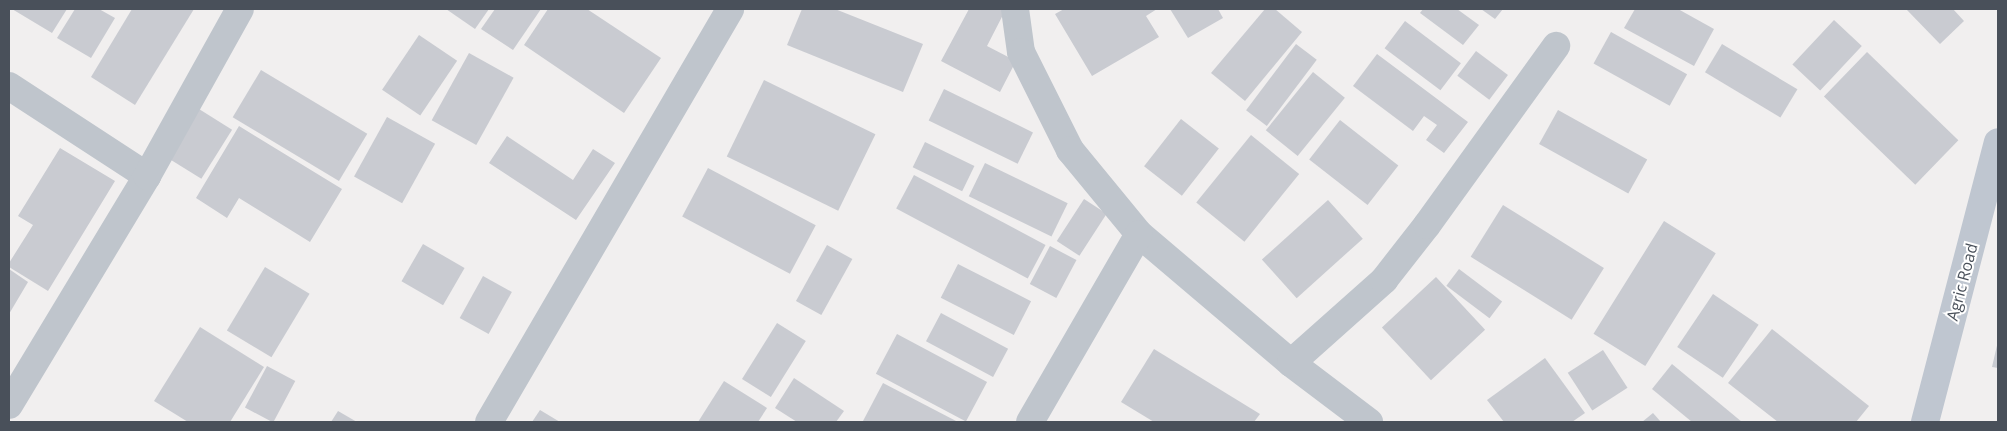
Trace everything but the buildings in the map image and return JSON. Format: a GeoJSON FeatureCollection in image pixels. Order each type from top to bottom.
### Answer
{"type":"FeatureCollection","features":[{"type":"Feature","properties":{"kind":"street"},"geometry":{"type":"LineString","coordinates":[[9,405],[147,176],[240,9]]}},
{"type":"Feature","properties":{"kind":"street"},"geometry":{"type":"LineString","coordinates":[[489,422],[730,9]]}},
{"type":"Feature","properties":{"kind":"street"},"geometry":{"type":"LineString","coordinates":[[1015,9],[1022,52],[1070,150],[1139,234],[1292,363],[1369,422]]}},
{"type":"Feature","properties":{"kind":"street"},"geometry":{"type":"LineString","coordinates":[[1292,363],[1384,280],[1427,226],[1556,46]]}},
{"type":"Feature","properties":{"kind":"street"},"geometry":{"type":"LineString","coordinates":[[9,86],[147,176]]}},
{"type":"Feature","properties":{"kind":"street","name":"Agric Road"},"geometry":{"type":"LineString","coordinates":[[1925,422],[1994,175],[1998,142]]}},
{"type":"Feature","properties":{"kind":"street"},"geometry":{"type":"LineString","coordinates":[[1030,422],[1139,234]]}}]}
